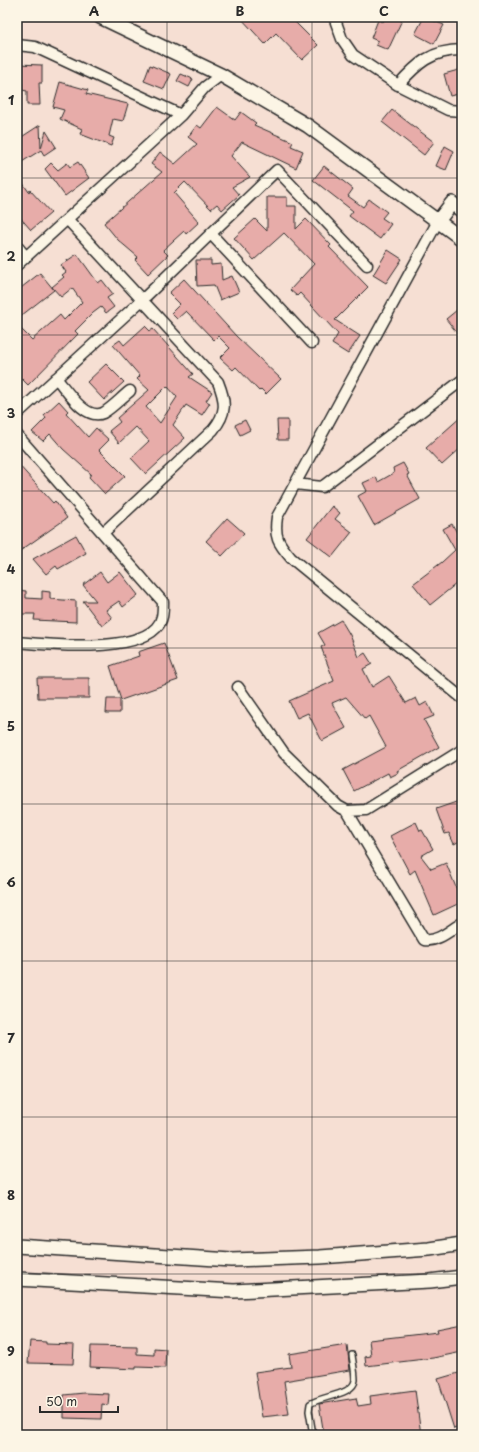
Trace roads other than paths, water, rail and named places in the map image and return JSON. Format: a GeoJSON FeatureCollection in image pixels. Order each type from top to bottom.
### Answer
{"type":"FeatureCollection","features":[{"type":"Feature","properties":{"kind":"street"},"geometry":{"type":"LineString","coordinates":[[100,17],[221,75],[308,126],[462,239]]}},
{"type":"Feature","properties":{"kind":"street"},"geometry":{"type":"LineString","coordinates":[[334,17],[342,39],[353,55],[398,86],[448,110],[462,111]]}},
{"type":"Feature","properties":{"kind":"street"},"geometry":{"type":"LineString","coordinates":[[17,45],[35,47],[181,115]]}},
{"type":"Feature","properties":{"kind":"street"},"geometry":{"type":"LineString","coordinates":[[398,86],[415,66],[421,62],[454,50],[462,50]]}},
{"type":"Feature","properties":{"kind":"street"},"geometry":{"type":"LineString","coordinates":[[17,265],[68,220],[181,115],[205,87],[221,75]]}},
{"type":"Feature","properties":{"kind":"street"},"geometry":{"type":"LineString","coordinates":[[17,414],[142,300],[277,170],[367,265]]}},
{"type":"Feature","properties":{"kind":"street"},"geometry":{"type":"LineString","coordinates":[[462,211],[452,203],[438,221],[277,517],[275,531],[280,546],[291,558],[462,698]]}},
{"type":"Feature","properties":{"kind":"street"},"geometry":{"type":"LineString","coordinates":[[68,220],[218,382],[223,396],[224,409],[221,420],[213,430],[103,533]]}},
{"type":"Feature","properties":{"kind":"street"},"geometry":{"type":"LineString","coordinates":[[210,234],[312,343]]}},
{"type":"Feature","properties":{"kind":"street"},"geometry":{"type":"LineString","coordinates":[[17,246],[26,257]]}},
{"type":"Feature","properties":{"kind":"street"},"geometry":{"type":"LineString","coordinates":[[56,378],[86,412],[95,414],[102,413],[130,391]]}},
{"type":"Feature","properties":{"kind":"street"},"geometry":{"type":"LineString","coordinates":[[295,484],[322,487],[461,381]]}},
{"type":"Feature","properties":{"kind":"street"},"geometry":{"type":"LineString","coordinates":[[17,435],[163,602],[163,617],[156,628],[142,638],[124,642],[79,646],[17,642]]}},
{"type":"Feature","properties":{"kind":"street"},"geometry":{"type":"LineString","coordinates":[[238,687],[284,753],[338,806],[347,811],[424,940],[431,941],[437,939],[462,923]]}},
{"type":"Feature","properties":{"kind":"street"},"geometry":{"type":"LineString","coordinates":[[347,811],[366,810],[462,750]]}},
{"type":"Feature","properties":{"kind":"street"},"geometry":{"type":"LineString","coordinates":[[17,1246],[231,1260],[320,1257],[428,1249],[462,1244]]}},
{"type":"Feature","properties":{"kind":"street"},"geometry":{"type":"LineString","coordinates":[[17,1280],[234,1291],[430,1281],[462,1277]]}},
{"type":"Feature","properties":{"kind":"lane"},"geometry":{"type":"LineString","coordinates":[[313,1435],[309,1411],[310,1404],[317,1399],[348,1391],[353,1386],[355,1381],[352,1355]]}}]}
